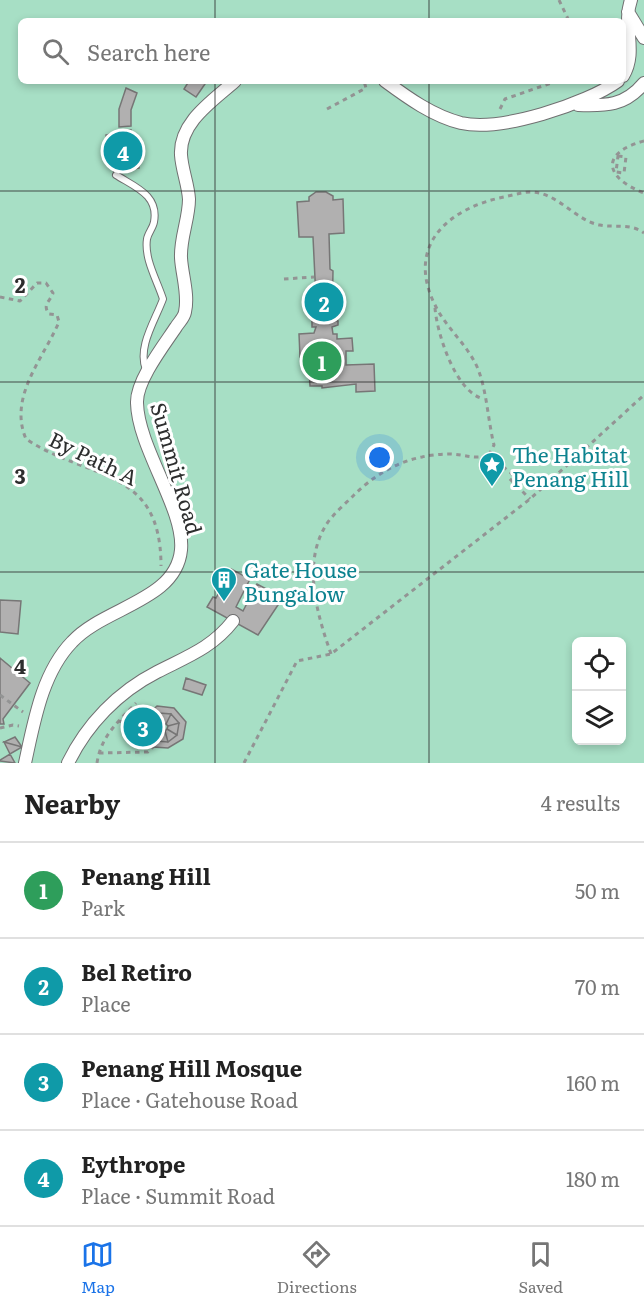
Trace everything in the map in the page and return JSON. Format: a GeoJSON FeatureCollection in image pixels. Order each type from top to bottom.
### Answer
{"type":"FeatureCollection","features":[{"type":"Feature","properties":{"kind":"street"},"geometry":{"type":"LineString","coordinates":[[629,5],[644,38]]}},
{"type":"Feature","properties":{"kind":"street"},"geometry":{"type":"LineString","coordinates":[[626,71],[631,51],[629,5]]}},
{"type":"Feature","properties":{"kind":"street"},"geometry":{"type":"LineString","coordinates":[[572,105],[606,106],[638,96],[644,83]]}},
{"type":"Feature","properties":{"kind":"street","name":"Summit Road"},"geometry":{"type":"LineString","coordinates":[[25,763],[38,710],[50,675],[70,643],[89,625],[163,586],[173,576],[180,559],[181,538],[152,459],[137,403],[147,374],[185,311],[181,256],[189,200],[181,157],[184,134],[195,117],[232,84]]}},
{"type":"Feature","properties":{"kind":"street"},"geometry":{"type":"LineString","coordinates":[[389,84],[413,101],[448,119],[464,123],[539,116],[602,93],[614,84]]}},
{"type":"Feature","properties":{"kind":"street"},"geometry":{"type":"LineString","coordinates":[[68,763],[96,719],[116,699],[141,681],[205,648],[233,621]]}},
{"type":"Feature","properties":{"kind":"lane"},"geometry":{"type":"LineString","coordinates":[[116,175],[149,196],[156,210],[154,224],[147,239],[149,260],[163,299],[146,342],[142,360],[147,374]]}},
{"type":"Feature","properties":{"kind":"path"},"geometry":{"type":"LineString","coordinates":[[559,0],[568,18]]}},
{"type":"Feature","properties":{"kind":"path"},"geometry":{"type":"LineString","coordinates":[[327,109],[366,88],[365,84]]}},
{"type":"Feature","properties":{"kind":"path"},"geometry":{"type":"LineString","coordinates":[[494,122],[505,99],[548,84]]}},
{"type":"Feature","properties":{"kind":"path"},"geometry":{"type":"LineString","coordinates":[[644,141],[625,146],[617,153],[615,163],[615,176],[624,186],[644,193]]}},
{"type":"Feature","properties":{"kind":"path"},"geometry":{"type":"LineString","coordinates":[[618,156],[627,157],[624,173],[616,172],[615,163],[618,156]]}},
{"type":"Feature","properties":{"kind":"path"},"geometry":{"type":"LineString","coordinates":[[331,654],[321,627],[312,584],[318,542],[327,523],[362,487],[378,475],[395,467],[420,457],[450,454],[478,459],[489,455],[494,445],[478,370],[435,306],[429,292],[426,265],[429,242],[440,228],[470,207],[490,200],[532,192],[551,198],[598,225],[624,226],[644,232]]}},
{"type":"Feature","properties":{"kind":"path"},"geometry":{"type":"LineString","coordinates":[[284,279],[314,277]]}},
{"type":"Feature","properties":{"kind":"path","name":"By Path A"},"geometry":{"type":"LineString","coordinates":[[0,297],[20,301],[37,283],[46,283],[53,293],[45,310],[49,314],[57,315],[59,322],[22,397],[19,414],[26,439],[39,448],[112,478],[133,490],[145,501],[156,525],[161,547],[161,569]]}},
{"type":"Feature","properties":{"kind":"path"},"geometry":{"type":"LineString","coordinates":[[435,306],[436,325],[442,345],[468,392],[484,399]]}},
{"type":"Feature","properties":{"kind":"path"},"geometry":{"type":"LineString","coordinates":[[244,763],[297,661],[331,654],[530,499],[644,395]]}},
{"type":"Feature","properties":{"kind":"path"},"geometry":{"type":"LineString","coordinates":[[489,455],[512,474],[509,478],[530,499]]}},
{"type":"Feature","properties":{"kind":"path"},"geometry":{"type":"LineString","coordinates":[[0,695],[30,717]]}},
{"type":"Feature","properties":{"kind":"path"},"geometry":{"type":"LineString","coordinates":[[97,763],[108,733],[140,699]]}},
{"type":"Feature","properties":{"kind":"path"},"geometry":{"type":"LineString","coordinates":[[118,722],[137,723]]}},
{"type":"Feature","properties":{"kind":"path"},"geometry":{"type":"LineString","coordinates":[[0,728],[13,725]]}},
{"type":"Feature","properties":{"kind":"path"},"geometry":{"type":"LineString","coordinates":[[99,753],[148,752],[153,747]]}},
{"type":"Feature","properties":{"kind":"green space"},"geometry":{"type":"Polygon","coordinates":[[[0,0],[644,0],[644,763],[0,763],[0,0]]]}},
{"type":"Feature","properties":{"kind":"building"},"geometry":{"type":"Polygon","coordinates":[[[187,84],[205,84],[196,97],[184,89],[187,84]]]}},
{"type":"Feature","properties":{"kind":"building"},"geometry":{"type":"Polygon","coordinates":[[[126,88],[137,93],[131,110],[131,126],[119,127],[119,109],[126,88]]]}},
{"type":"Feature","properties":{"kind":"building"},"geometry":{"type":"Polygon","coordinates":[[[131,130],[139,168],[114,173],[106,135],[131,130]]]}},
{"type":"Feature","properties":{"kind":"building"},"geometry":{"type":"Polygon","coordinates":[[[316,192],[326,192],[333,196],[333,200],[343,199],[344,233],[329,234],[330,269],[333,271],[332,320],[338,321],[338,325],[332,327],[333,334],[337,334],[337,339],[352,338],[353,351],[346,351],[346,365],[374,364],[375,391],[356,392],[356,384],[322,388],[322,386],[310,386],[308,356],[300,357],[299,334],[314,333],[316,327],[312,327],[312,320],[317,320],[313,237],[299,237],[297,202],[309,201],[309,197],[316,192]]]}},
{"type":"Feature","properties":{"kind":"building","name":"Gate House Bungalow"},"geometry":{"type":"Polygon","coordinates":[[[231,569],[250,579],[236,607],[243,611],[257,584],[276,594],[272,602],[278,605],[258,635],[207,607],[213,597],[216,598],[231,569]]]}},
{"type":"Feature","properties":{"kind":"building"},"geometry":{"type":"Polygon","coordinates":[[[0,600],[21,601],[18,634],[0,632],[0,600]]]}},
{"type":"Feature","properties":{"kind":"building"},"geometry":{"type":"Polygon","coordinates":[[[0,658],[30,683],[3,719],[4,724],[0,724],[0,658]]]}},
{"type":"Feature","properties":{"kind":"building"},"geometry":{"type":"Polygon","coordinates":[[[186,678],[206,685],[202,695],[183,689],[186,678]]]}},
{"type":"Feature","properties":{"kind":"building"},"geometry":{"type":"Polygon","coordinates":[[[157,706],[174,708],[186,722],[183,739],[168,748],[153,747],[141,731],[136,731],[138,717],[144,718],[157,706]],[[159,713],[150,719],[149,731],[156,741],[168,742],[177,735],[179,723],[171,714],[159,713]]]}},
{"type":"Feature","properties":{"kind":"building"},"geometry":{"type":"Polygon","coordinates":[[[159,713],[163,724],[160,725],[150,719],[159,713]]]}},
{"type":"Feature","properties":{"kind":"building"},"geometry":{"type":"Polygon","coordinates":[[[159,713],[171,714],[166,724],[163,724],[159,713]]]}},
{"type":"Feature","properties":{"kind":"building"},"geometry":{"type":"Polygon","coordinates":[[[171,714],[179,723],[168,726],[166,724],[171,714]]]}},
{"type":"Feature","properties":{"kind":"building"},"geometry":{"type":"Polygon","coordinates":[[[150,719],[160,725],[160,729],[149,731],[150,719]]]}},
{"type":"Feature","properties":{"kind":"building"},"geometry":{"type":"Polygon","coordinates":[[[179,723],[177,735],[167,729],[168,726],[179,723]]]}},
{"type":"Feature","properties":{"kind":"building"},"geometry":{"type":"Polygon","coordinates":[[[160,729],[162,731],[156,741],[149,731],[160,729]]]}},
{"type":"Feature","properties":{"kind":"building"},"geometry":{"type":"Polygon","coordinates":[[[167,729],[177,735],[168,742],[165,731],[167,729]]]}},
{"type":"Feature","properties":{"kind":"building"},"geometry":{"type":"Polygon","coordinates":[[[162,731],[165,731],[168,742],[156,741],[162,731]]]}},
{"type":"Feature","properties":{"kind":"building"},"geometry":{"type":"Polygon","coordinates":[[[15,737],[22,747],[4,742],[15,737]]]}},
{"type":"Feature","properties":{"kind":"building"},"geometry":{"type":"Polygon","coordinates":[[[4,742],[22,747],[10,754],[4,742]]]}},
{"type":"Feature","properties":{"kind":"building"},"geometry":{"type":"Polygon","coordinates":[[[10,754],[15,763],[0,761],[0,760],[10,754]]]}},
{"type":"Feature","properties":{"kind":"place","name":"Eythrope"},"geometry":{"type":"Point","coordinates":[123,151]}},
{"type":"Feature","properties":{"kind":"place","name":"Bel Retiro"},"geometry":{"type":"Point","coordinates":[324,302]}},
{"type":"Feature","properties":{"kind":"place","name":"Penang Hill"},"geometry":{"type":"Point","coordinates":[322,361]}},
{"type":"Feature","properties":{"kind":"place","name":"The Habitat Penang Hill"},"geometry":{"type":"Point","coordinates":[492,488]}},
{"type":"Feature","properties":{"kind":"place","name":"Gate House Bungalow"},"geometry":{"type":"Point","coordinates":[224,603]}},
{"type":"Feature","properties":{"kind":"place","name":"Penang Hill Mosque"},"geometry":{"type":"Point","coordinates":[143,727]}}]}
